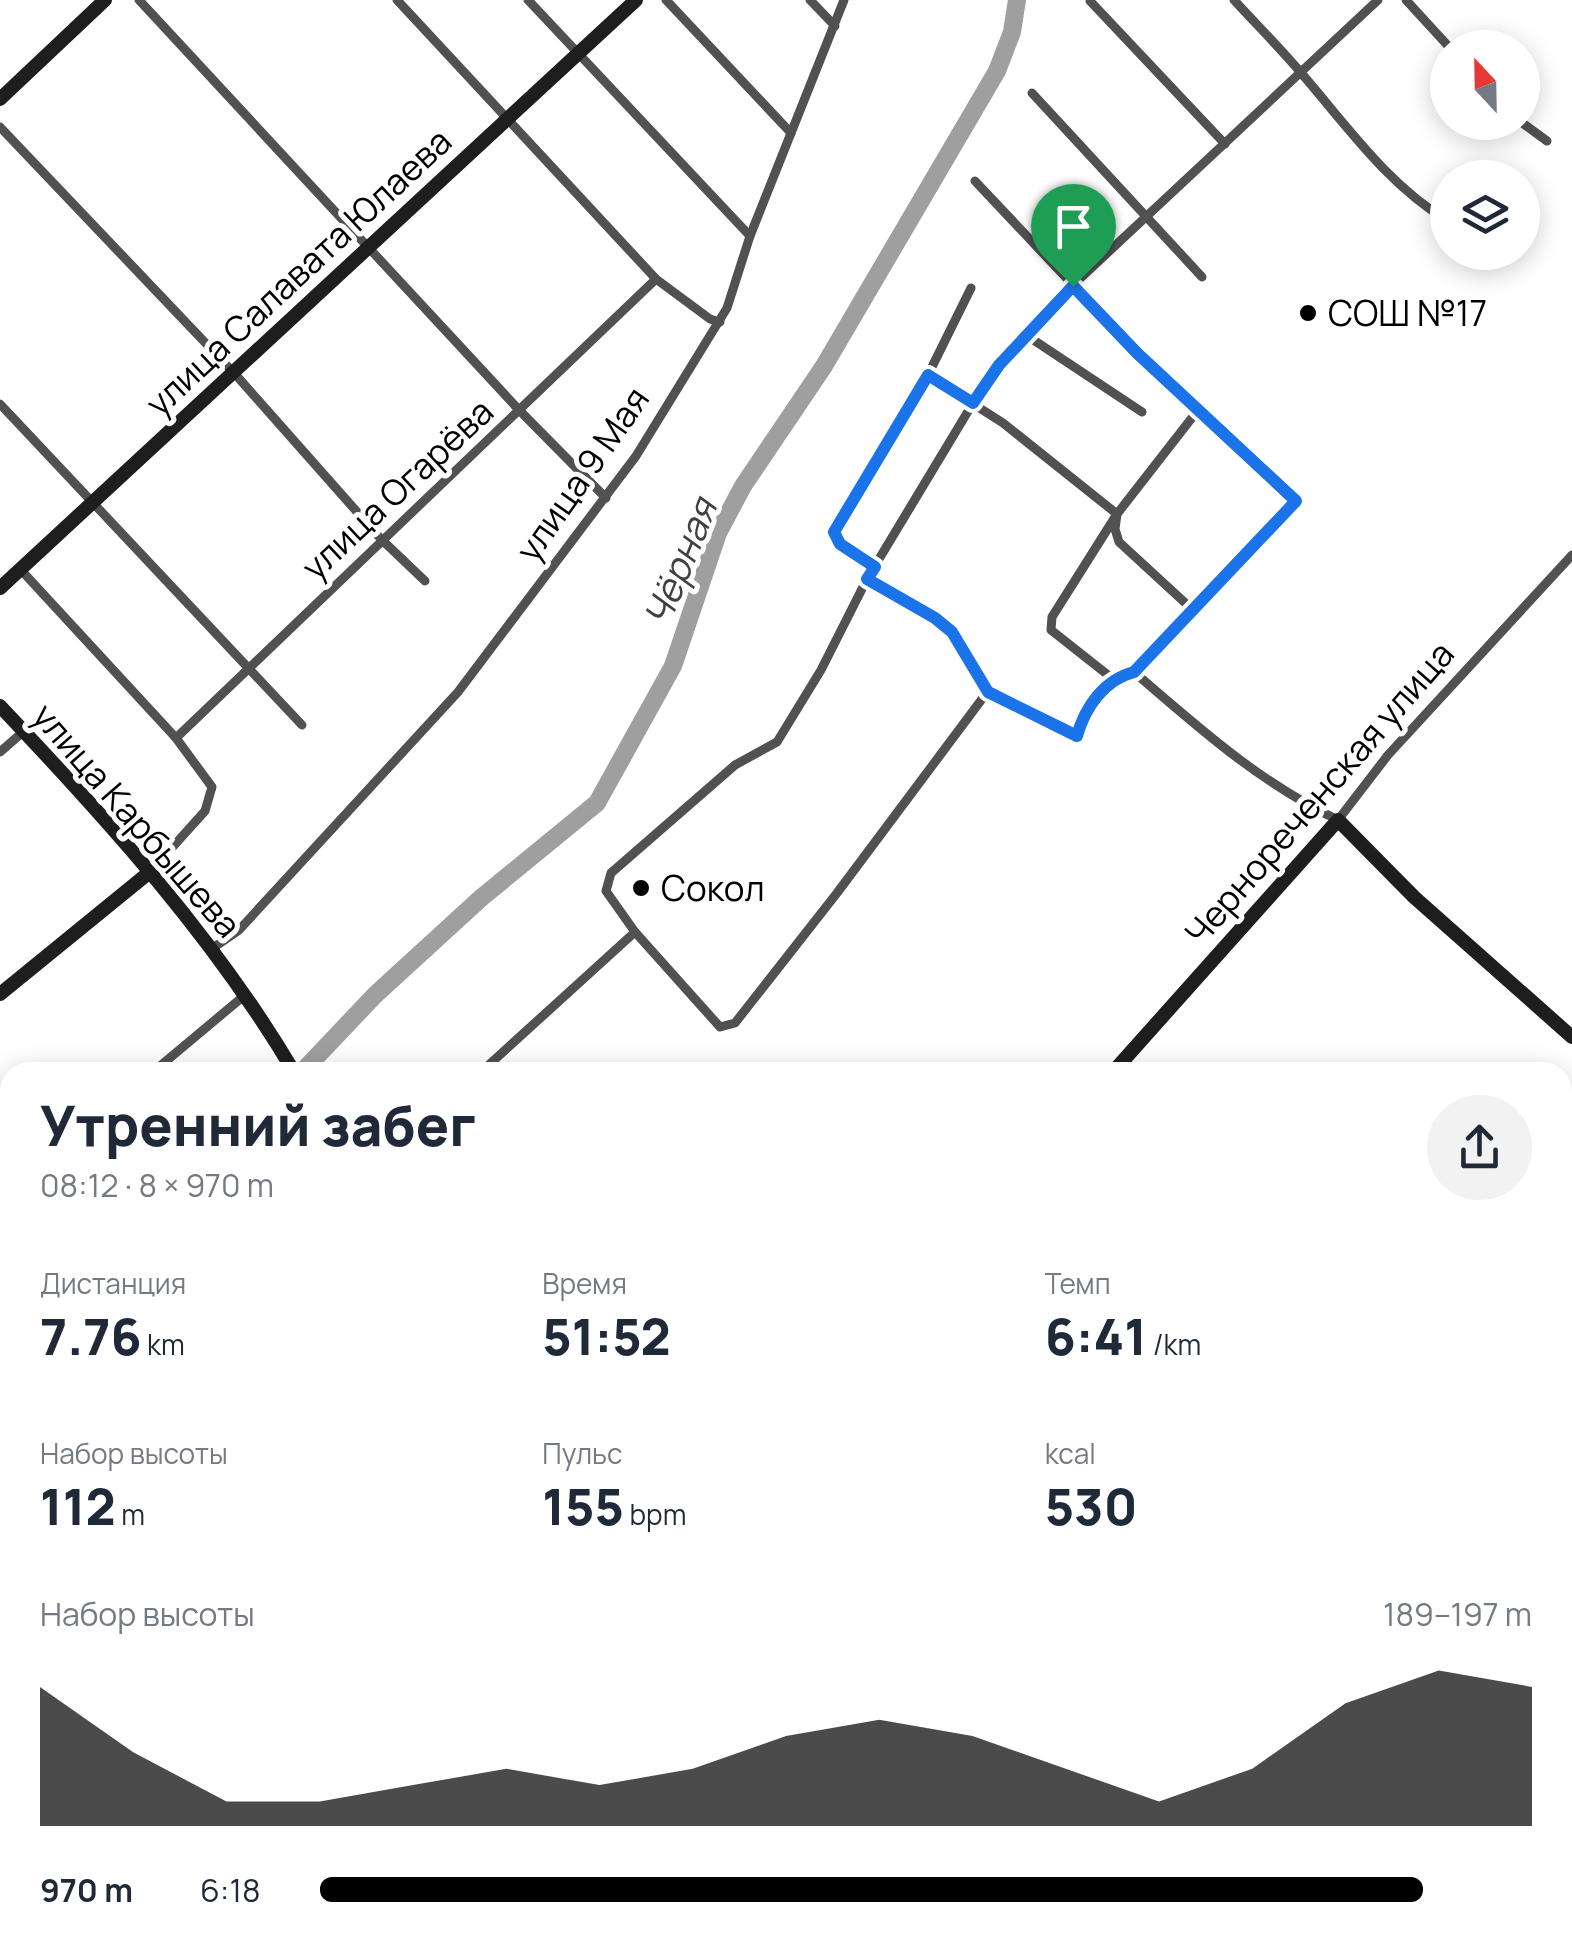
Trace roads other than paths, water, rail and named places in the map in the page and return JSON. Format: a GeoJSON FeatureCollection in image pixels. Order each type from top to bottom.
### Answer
{"type":"FeatureCollection","features":[{"type":"Feature","properties":{"kind":"street"},"geometry":{"type":"LineString","coordinates":[[0,99],[105,0]]}},
{"type":"Feature","properties":{"kind":"street"},"geometry":{"type":"LineString","coordinates":[[138,0],[520,411],[606,498]]}},
{"type":"Feature","properties":{"kind":"street"},"geometry":{"type":"LineString","coordinates":[[398,0],[656,280],[720,322]]}},
{"type":"Feature","properties":{"kind":"street"},"geometry":{"type":"LineString","coordinates":[[528,0],[750,236]]}},
{"type":"Feature","properties":{"kind":"street","name":"улица Салавата Юлаева"},"geometry":{"type":"LineString","coordinates":[[0,588],[636,0]]}},
{"type":"Feature","properties":{"kind":"street"},"geometry":{"type":"LineString","coordinates":[[666,0],[791,133]]}},
{"type":"Feature","properties":{"kind":"street"},"geometry":{"type":"LineString","coordinates":[[810,0],[835,26]]}},
{"type":"Feature","properties":{"kind":"street","name":"улица 9 Мая"},"geometry":{"type":"LineString","coordinates":[[210,950],[256,913],[458,692],[636,456],[720,322],[844,0]]}},
{"type":"Feature","properties":{"kind":"street"},"geometry":{"type":"LineString","coordinates":[[1234,0],[1357,142],[1430,211]]}},
{"type":"Feature","properties":{"kind":"street"},"geometry":{"type":"LineString","coordinates":[[988,692],[734,1023],[720,1027],[634,932],[606,892],[608,877],[735,765],[744,767],[768,750],[782,733],[821,670],[867,579],[999,365],[1073,286],[1378,0]]}},
{"type":"Feature","properties":{"kind":"street"},"geometry":{"type":"LineString","coordinates":[[1406,0],[1434,30]]}},
{"type":"Feature","properties":{"kind":"street"},"geometry":{"type":"LineString","coordinates":[[1090,1],[1225,144]]}},
{"type":"Feature","properties":{"kind":"street"},"geometry":{"type":"LineString","coordinates":[[1032,93],[1202,277]]}},
{"type":"Feature","properties":{"kind":"street"},"geometry":{"type":"LineString","coordinates":[[0,127],[234,374],[381,540],[425,581]]}},
{"type":"Feature","properties":{"kind":"street"},"geometry":{"type":"LineString","coordinates":[[1540,136],[1547,141]]}},
{"type":"Feature","properties":{"kind":"street"},"geometry":{"type":"LineString","coordinates":[[867,579],[952,632],[988,692],[1077,736],[1082,715],[1113,679],[1134,672],[1296,501],[1137,353],[976,182]]}},
{"type":"Feature","properties":{"kind":"street","name":"улица Огарёва"},"geometry":{"type":"LineString","coordinates":[[176,738],[656,280]]}},
{"type":"Feature","properties":{"kind":"street"},"geometry":{"type":"LineString","coordinates":[[875,567],[840,544],[834,532],[928,375],[972,288]]}},
{"type":"Feature","properties":{"kind":"street"},"geometry":{"type":"LineString","coordinates":[[1026,334],[1142,412]]}},
{"type":"Feature","properties":{"kind":"street"},"geometry":{"type":"LineString","coordinates":[[928,375],[1004,423],[1118,514]]}},
{"type":"Feature","properties":{"kind":"street"},"geometry":{"type":"LineString","coordinates":[[0,404],[302,725]]}},
{"type":"Feature","properties":{"kind":"street"},"geometry":{"type":"LineString","coordinates":[[1113,679],[1051,630],[1052,617],[1118,514],[1198,410]]}},
{"type":"Feature","properties":{"kind":"street"},"geometry":{"type":"LineString","coordinates":[[1118,514],[1115,529],[1119,542],[1194,611]]}},
{"type":"Feature","properties":{"kind":"street"},"geometry":{"type":"LineString","coordinates":[[1095,553],[1119,542]]}},
{"type":"Feature","properties":{"kind":"street","name":"Чернореченская улица"},"geometry":{"type":"LineString","coordinates":[[1122,1062],[1338,820],[1388,756],[1572,555]]}},
{"type":"Feature","properties":{"kind":"street"},"geometry":{"type":"LineString","coordinates":[[0,994],[152,871],[205,812],[212,787],[176,738],[20,570]]}},
{"type":"Feature","properties":{"kind":"street"},"geometry":{"type":"LineString","coordinates":[[1134,672],[1236,760],[1338,820],[1414,897],[1572,1037]]}},
{"type":"Feature","properties":{"kind":"street","name":"улица Карбышева"},"geometry":{"type":"LineString","coordinates":[[0,706],[152,871],[245,995],[288,1062]]}},
{"type":"Feature","properties":{"kind":"street"},"geometry":{"type":"LineString","coordinates":[[0,752],[24,732]]}},
{"type":"Feature","properties":{"kind":"street"},"geometry":{"type":"LineString","coordinates":[[492,1062],[634,932]]}},
{"type":"Feature","properties":{"kind":"street"},"geometry":{"type":"LineString","coordinates":[[165,1062],[245,995]]}},
{"type":"Feature","properties":{"kind":"waterway","name":"Чёрная"},"geometry":{"type":"LineString","coordinates":[[311,1062],[375,995],[481,898],[597,803],[673,666],[718,533],[743,486],[824,366],[997,71],[1012,32],[1017,0]]}},
{"type":"Feature","properties":{"kind":"place","name":"СОШ №17"},"geometry":{"type":"Point","coordinates":[1308,313]}},
{"type":"Feature","properties":{"kind":"place","name":"Сокол"},"geometry":{"type":"Point","coordinates":[641,888]}}]}
